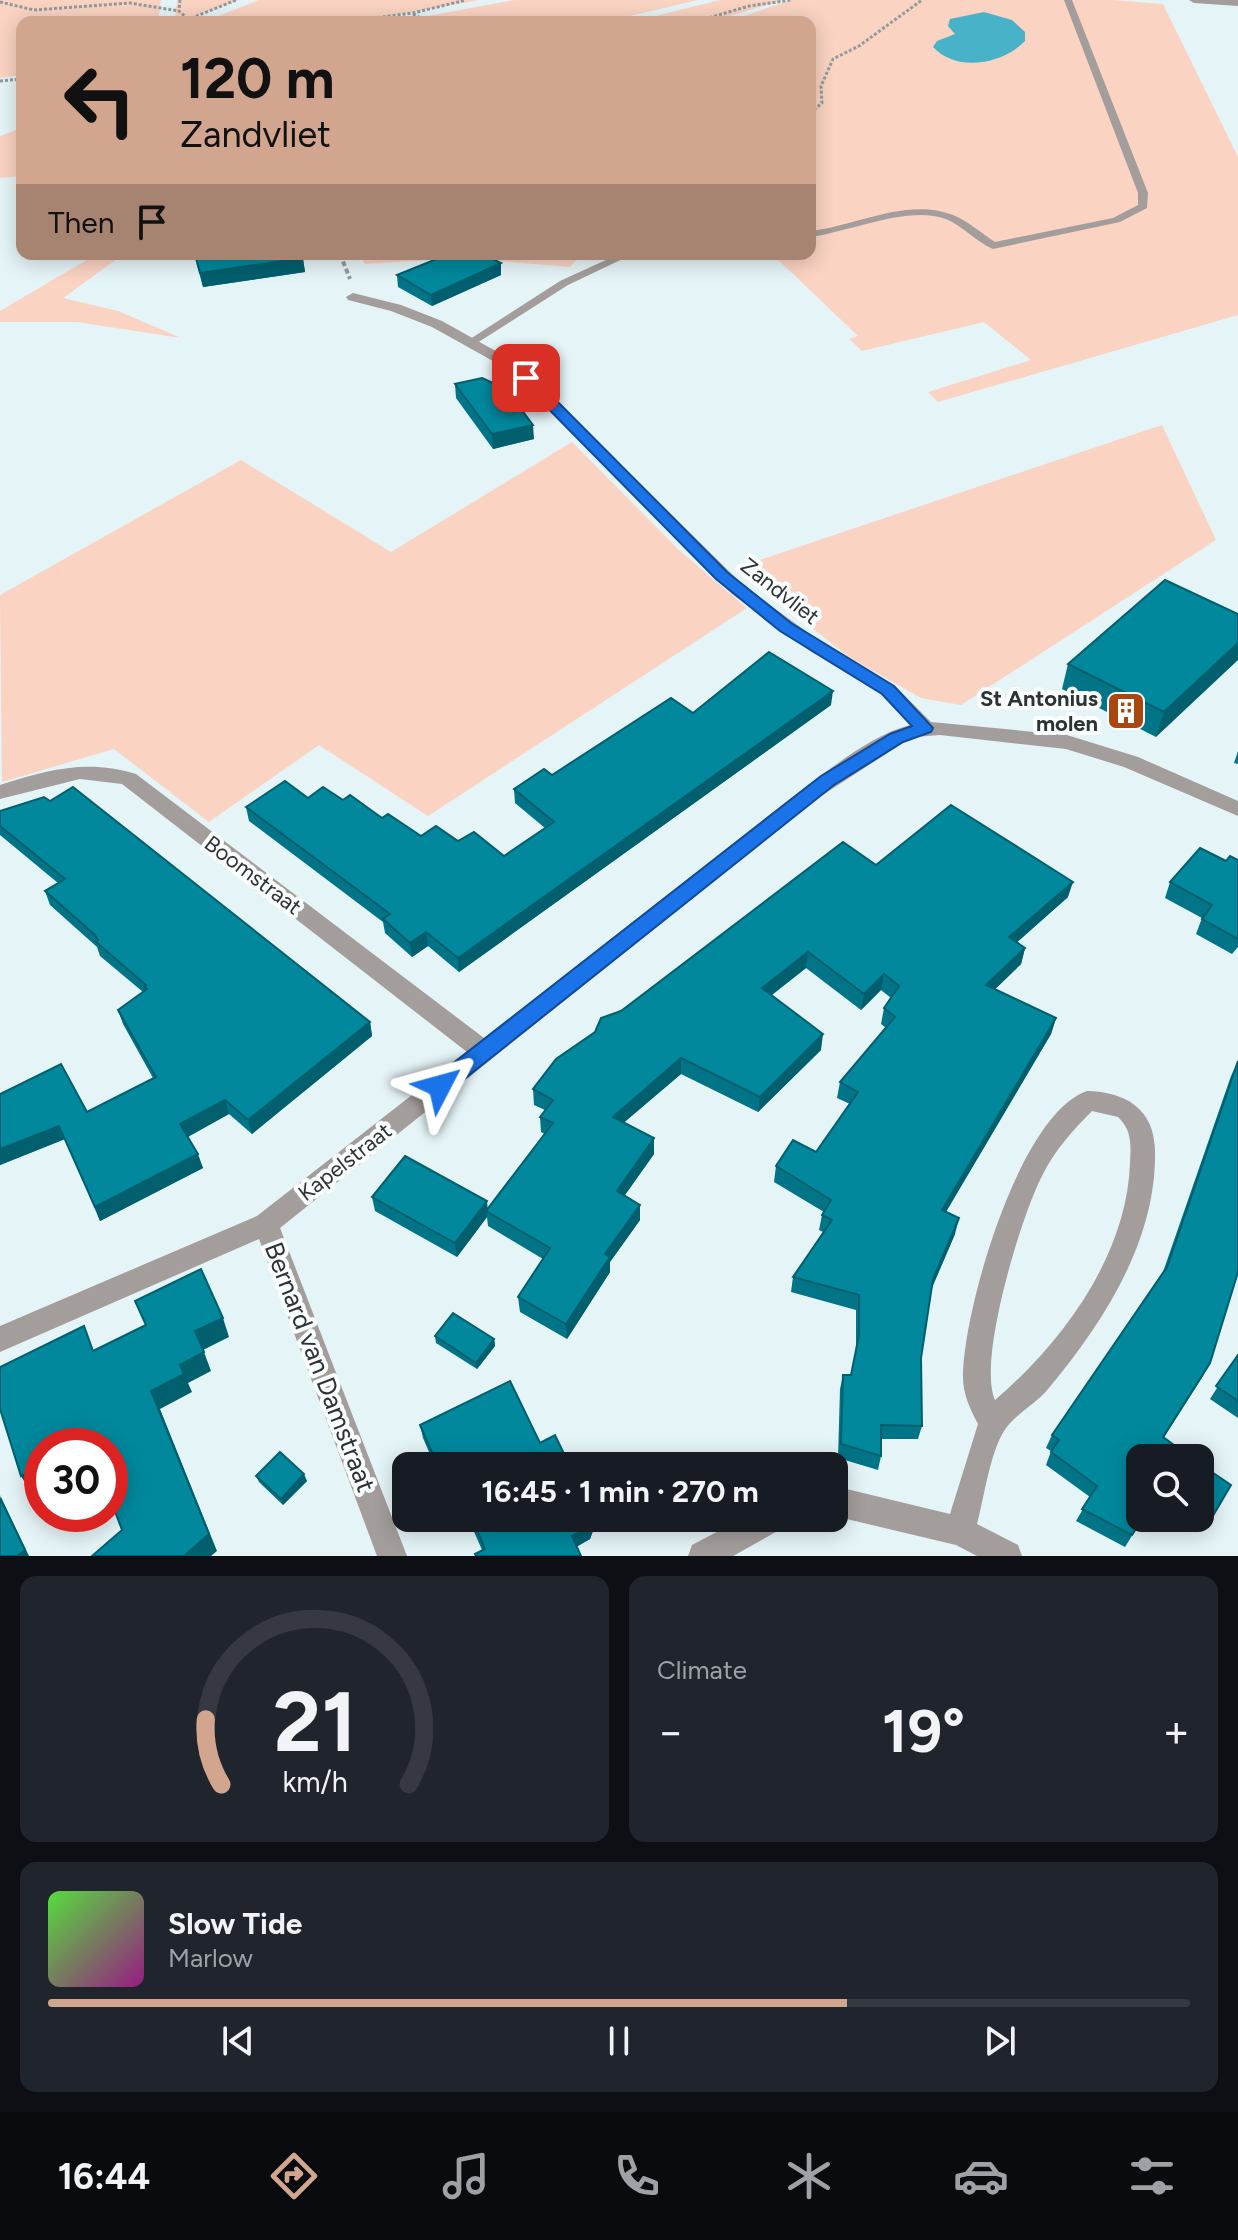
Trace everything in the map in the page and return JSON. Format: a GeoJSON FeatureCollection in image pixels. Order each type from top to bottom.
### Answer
{"type":"FeatureCollection","features":[{"type":"Feature","properties":{"kind":"street"},"geometry":{"type":"LineString","coordinates":[[1194,0],[1238,3]]}},
{"type":"Feature","properties":{"kind":"street","name":"Zandvliet"},"geometry":{"type":"LineString","coordinates":[[348,296],[395,307],[473,341],[526,378],[738,590],[807,642],[888,690],[925,728]]}},
{"type":"Feature","properties":{"kind":"street"},"geometry":{"type":"LineString","coordinates":[[925,728],[1067,742],[1131,762],[1238,809]]}},
{"type":"Feature","properties":{"kind":"street","name":"Kapelstraat"},"geometry":{"type":"LineString","coordinates":[[0,1339],[266,1224],[828,780],[896,738],[925,728]]}},
{"type":"Feature","properties":{"kind":"street","name":"Boomstraat"},"geometry":{"type":"LineString","coordinates":[[0,792],[83,770],[109,772],[129,779],[483,1051]]}},
{"type":"Feature","properties":{"kind":"street"},"geometry":{"type":"LineString","coordinates":[[960,1531],[993,1423],[1037,1382],[1112,1275],[1136,1217],[1145,1179],[1143,1139],[1132,1112],[1113,1101],[1087,1101],[1058,1127],[1025,1184],[1001,1260],[979,1349],[978,1394],[993,1423]]}},
{"type":"Feature","properties":{"kind":"street","name":"Bernard van Damstraat"},"geometry":{"type":"LineString","coordinates":[[266,1224],[392,1556]]}},
{"type":"Feature","properties":{"kind":"street"},"geometry":{"type":"LineString","coordinates":[[848,1504],[960,1531],[1007,1556]]}},
{"type":"Feature","properties":{"kind":"street"},"geometry":{"type":"LineString","coordinates":[[703,1556],[747,1532]]}},
{"type":"Feature","properties":{"kind":"lane"},"geometry":{"type":"LineString","coordinates":[[816,233],[918,213],[939,214],[957,221],[993,246],[1116,220],[1143,206],[1143,193],[1068,0]]}},
{"type":"Feature","properties":{"kind":"lane"},"geometry":{"type":"LineString","coordinates":[[473,341],[564,283],[615,260]]}},
{"type":"Feature","properties":{"kind":"path"},"geometry":{"type":"LineString","coordinates":[[179,11],[180,0]]}},
{"type":"Feature","properties":{"kind":"path"},"geometry":{"type":"LineString","coordinates":[[200,16],[236,0]]}},
{"type":"Feature","properties":{"kind":"path"},"geometry":{"type":"LineString","coordinates":[[390,16],[466,0]]}},
{"type":"Feature","properties":{"kind":"path"},"geometry":{"type":"LineString","coordinates":[[715,16],[749,6],[791,0]]}},
{"type":"Feature","properties":{"kind":"path"},"geometry":{"type":"LineString","coordinates":[[816,108],[822,103],[821,86],[833,59],[859,46],[922,0]]}},
{"type":"Feature","properties":{"kind":"path"},"geometry":{"type":"LineString","coordinates":[[0,2],[62,12],[131,3],[179,11],[184,16]]}},
{"type":"Feature","properties":{"kind":"path"},"geometry":{"type":"LineString","coordinates":[[413,13],[418,16]]}},
{"type":"Feature","properties":{"kind":"shaded area"},"geometry":{"type":"Polygon","coordinates":[[[0,0],[161,0],[159,16],[16,16],[16,76],[0,78],[0,0]]]}},
{"type":"Feature","properties":{"kind":"shaded area"},"geometry":{"type":"Polygon","coordinates":[[[177,0],[239,0],[197,16],[175,16],[177,0]]]}},
{"type":"Feature","properties":{"kind":"shaded area"},"geometry":{"type":"Polygon","coordinates":[[[259,0],[479,0],[391,16],[218,16],[259,0]]]}},
{"type":"Feature","properties":{"kind":"shaded area"},"geometry":{"type":"Polygon","coordinates":[[[514,0],[698,0],[630,16],[428,16],[514,0]]]}},
{"type":"Feature","properties":{"kind":"shaded area"},"geometry":{"type":"Polygon","coordinates":[[[720,0],[783,0],[730,16],[655,16],[720,0]]]}},
{"type":"Feature","properties":{"kind":"shaded area"},"geometry":{"type":"Polygon","coordinates":[[[791,0],[1112,0],[1163,4],[1238,157],[1238,315],[938,402],[928,392],[1031,360],[984,322],[862,351],[849,339],[858,336],[778,260],[816,260],[816,16],[744,16],[791,0]]]}},
{"type":"Feature","properties":{"kind":"shaded area"},"geometry":{"type":"Polygon","coordinates":[[[16,130],[16,177],[0,178],[0,136],[16,130]]]}},
{"type":"Feature","properties":{"kind":"shaded area"},"geometry":{"type":"Polygon","coordinates":[[[87,260],[116,260],[63,298],[118,311],[181,338],[77,322],[0,322],[0,311],[87,260]]]}},
{"type":"Feature","properties":{"kind":"shaded area"},"geometry":{"type":"Polygon","coordinates":[[[363,260],[430,260],[365,264],[363,260]]]}},
{"type":"Feature","properties":{"kind":"shaded area"},"geometry":{"type":"Polygon","coordinates":[[[487,260],[576,260],[570,267],[487,260]]]}},
{"type":"Feature","properties":{"kind":"shaded area"},"geometry":{"type":"Polygon","coordinates":[[[1162,425],[1216,540],[961,705],[921,698],[849,657],[736,568],[1162,425]]]}},
{"type":"Feature","properties":{"kind":"shaded area"},"geometry":{"type":"Polygon","coordinates":[[[572,442],[680,551],[747,608],[428,816],[319,745],[209,822],[114,749],[2,782],[0,595],[241,460],[391,552],[572,442]]]}},
{"type":"Feature","properties":{"kind":"water"},"geometry":{"type":"Polygon","coordinates":[[[984,12],[1012,20],[1025,32],[1025,41],[993,60],[967,63],[943,55],[933,47],[937,41],[955,34],[948,26],[950,19],[984,12]]]}},
{"type":"Feature","properties":{"kind":"building"},"geometry":{"type":"Polygon","coordinates":[[[197,260],[289,260],[200,273],[197,260]]]}},
{"type":"Feature","properties":{"kind":"building"},"geometry":{"type":"Polygon","coordinates":[[[434,260],[495,260],[501,263],[431,295],[397,275],[434,260]]]}},
{"type":"Feature","properties":{"kind":"building"},"geometry":{"type":"Polygon","coordinates":[[[482,378],[506,389],[533,425],[492,434],[455,384],[482,378]]]}},
{"type":"Feature","properties":{"kind":"building"},"geometry":{"type":"Polygon","coordinates":[[[1165,580],[1238,614],[1238,643],[1164,712],[1068,664],[1165,580]]]}},
{"type":"Feature","properties":{"kind":"building"},"geometry":{"type":"Polygon","coordinates":[[[769,652],[833,691],[458,958],[426,932],[410,943],[383,919],[390,914],[246,807],[285,781],[308,798],[323,787],[343,800],[350,795],[382,818],[388,814],[421,836],[436,826],[458,841],[474,832],[504,856],[554,822],[514,789],[544,769],[552,775],[671,698],[693,713],[769,652]]]}},
{"type":"Feature","properties":{"kind":"building"},"geometry":{"type":"Polygon","coordinates":[[[73,787],[370,1022],[248,1120],[225,1100],[180,1124],[198,1154],[95,1207],[59,1126],[0,1149],[0,1094],[61,1064],[87,1112],[156,1077],[118,1010],[147,989],[146,985],[96,942],[95,935],[45,891],[65,879],[0,826],[0,811],[44,797],[50,801],[73,787]]]}},
{"type":"Feature","properties":{"kind":"building"},"geometry":{"type":"Polygon","coordinates":[[[951,805],[1073,882],[1009,937],[1025,948],[986,985],[1056,1018],[942,1210],[959,1218],[933,1279],[921,1358],[922,1426],[881,1425],[881,1456],[841,1444],[843,1375],[851,1375],[859,1335],[859,1295],[793,1277],[832,1220],[822,1215],[831,1200],[776,1166],[793,1140],[816,1152],[858,1092],[840,1082],[895,1017],[884,1008],[899,986],[884,974],[864,994],[808,952],[762,988],[823,1034],[760,1097],[681,1058],[613,1117],[654,1138],[617,1191],[640,1205],[605,1254],[610,1257],[566,1324],[518,1297],[550,1248],[486,1211],[553,1123],[540,1117],[553,1100],[533,1089],[556,1059],[595,1032],[601,1018],[621,1011],[843,842],[876,865],[951,805]]]}},
{"type":"Feature","properties":{"kind":"building"},"geometry":{"type":"Polygon","coordinates":[[[1200,848],[1226,861],[1230,856],[1238,860],[1238,939],[1202,919],[1212,905],[1170,882],[1200,848]]]}},
{"type":"Feature","properties":{"kind":"building"},"geometry":{"type":"Polygon","coordinates":[[[1238,1061],[1238,1272],[1210,1363],[1163,1437],[1173,1444],[1126,1444],[1126,1532],[1082,1509],[1097,1486],[1051,1452],[1059,1440],[1052,1435],[1167,1267],[1238,1061]]]}},
{"type":"Feature","properties":{"kind":"building"},"geometry":{"type":"Polygon","coordinates":[[[405,1156],[487,1201],[455,1243],[372,1197],[405,1156]]]}},
{"type":"Feature","properties":{"kind":"building"},"geometry":{"type":"Polygon","coordinates":[[[201,1269],[223,1318],[195,1331],[204,1352],[180,1365],[184,1374],[151,1391],[209,1534],[184,1556],[92,1556],[120,1532],[128,1532],[128,1428],[24,1428],[24,1475],[21,1476],[0,1409],[0,1367],[84,1326],[93,1351],[146,1325],[135,1301],[201,1269]]]}},
{"type":"Feature","properties":{"kind":"building"},"geometry":{"type":"Polygon","coordinates":[[[453,1313],[494,1339],[476,1363],[435,1336],[453,1313]]]}},
{"type":"Feature","properties":{"kind":"building"},"geometry":{"type":"Polygon","coordinates":[[[1238,1355],[1238,1401],[1216,1386],[1238,1355]]]}},
{"type":"Feature","properties":{"kind":"building"},"geometry":{"type":"Polygon","coordinates":[[[510,1381],[540,1443],[555,1435],[563,1452],[432,1452],[420,1425],[510,1381]]]}},
{"type":"Feature","properties":{"kind":"building"},"geometry":{"type":"Polygon","coordinates":[[[280,1452],[304,1474],[281,1499],[256,1476],[280,1452]]]}},
{"type":"Feature","properties":{"kind":"building"},"geometry":{"type":"Polygon","coordinates":[[[1214,1473],[1231,1485],[1214,1514],[1214,1473]]]}},
{"type":"Feature","properties":{"kind":"building"},"geometry":{"type":"Polygon","coordinates":[[[0,1498],[25,1550],[17,1556],[0,1556],[0,1498]]]}},
{"type":"Feature","properties":{"kind":"building"},"geometry":{"type":"Polygon","coordinates":[[[478,1532],[580,1532],[572,1536],[581,1556],[476,1556],[485,1549],[478,1532]]]}},
{"type":"Feature","properties":{"kind":"place","name":"St Antonius molen"},"geometry":{"type":"Point","coordinates":[1126,711]}},
{"type":"Feature","properties":{"kind":"route"},"geometry":{"type":"LineString","coordinates":[[440,1086],[828,780],[896,738],[925,728],[888,690],[785,627],[721,575],[526,378]]}}]}
